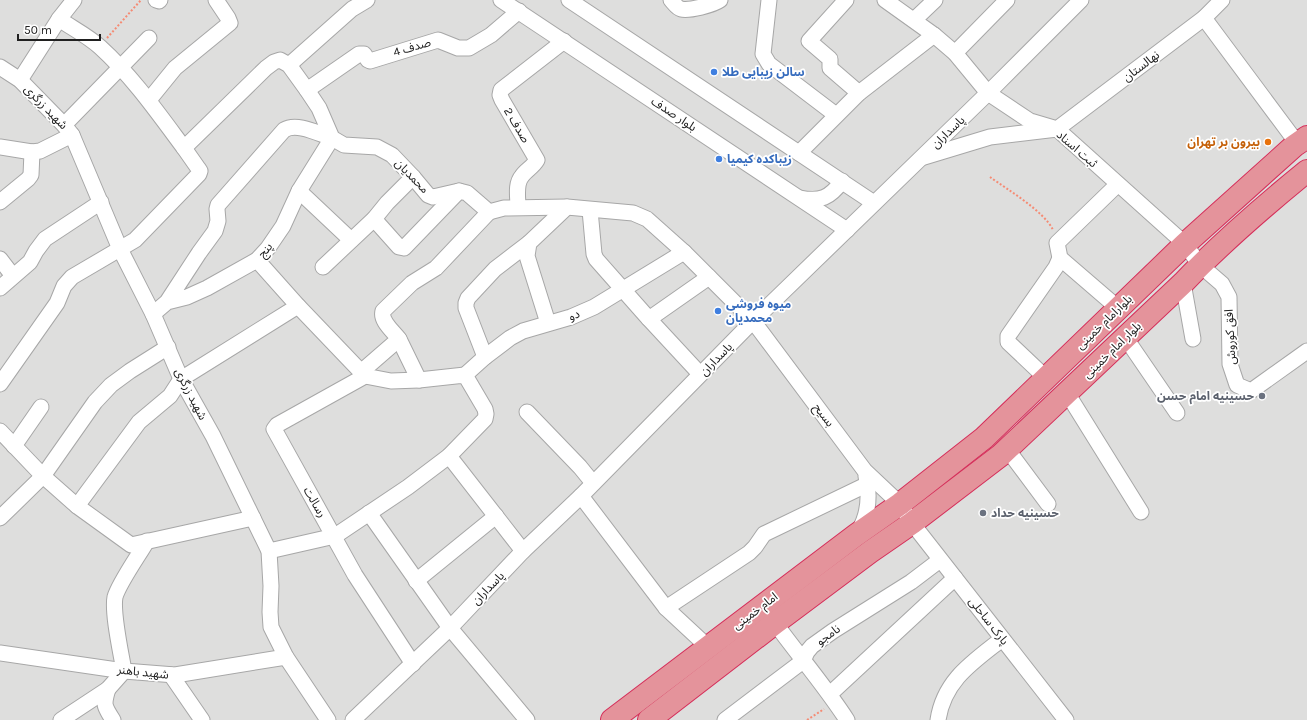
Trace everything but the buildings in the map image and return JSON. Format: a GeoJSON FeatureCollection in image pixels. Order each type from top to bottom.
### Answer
{"type":"FeatureCollection","features":[{"type":"Feature","properties":{"kind":"highway","name":"بلوارامام خمینی"},"geometry":{"type":"LineString","coordinates":[[900,504],[984,438],[1185,244],[1302,140]]}},
{"type":"Feature","properties":{"kind":"highway","name":"بلوار امام خمینی"},"geometry":{"type":"LineString","coordinates":[[912,523],[1007,449],[1183,283],[1200,265],[1284,189],[1307,172]]}},
{"type":"Feature","properties":{"kind":"highway","name":"امام خمینی"},"geometry":{"type":"LineString","coordinates":[[612,720],[856,535],[900,504]]}},
{"type":"Feature","properties":{"kind":"highway","name":"امام خمینی"},"geometry":{"type":"LineString","coordinates":[[658,717],[775,623],[870,552],[912,523]]}},
{"type":"Feature","properties":{"kind":"street"},"geometry":{"type":"LineString","coordinates":[[20,80],[59,19],[74,0]]}},
{"type":"Feature","properties":{"kind":"street"},"geometry":{"type":"LineString","coordinates":[[156,0],[160,0]]}},
{"type":"Feature","properties":{"kind":"street"},"geometry":{"type":"LineString","coordinates":[[149,100],[175,68],[230,23],[216,0]]}},
{"type":"Feature","properties":{"kind":"street"},"geometry":{"type":"LineString","coordinates":[[289,65],[352,9],[367,0]]}},
{"type":"Feature","properties":{"kind":"street","name":"بلوار صدف"},"geometry":{"type":"LineString","coordinates":[[501,0],[847,230]]}},
{"type":"Feature","properties":{"kind":"street"},"geometry":{"type":"LineString","coordinates":[[569,0],[874,203]]}},
{"type":"Feature","properties":{"kind":"street"},"geometry":{"type":"LineString","coordinates":[[672,0],[683,10],[713,4],[720,0]]}},
{"type":"Feature","properties":{"kind":"street"},"geometry":{"type":"LineString","coordinates":[[769,0],[763,54],[765,59],[769,64],[836,115]]}},
{"type":"Feature","properties":{"kind":"street"},"geometry":{"type":"LineString","coordinates":[[846,0],[809,41],[830,59],[830,68],[859,93]]}},
{"type":"Feature","properties":{"kind":"street"},"geometry":{"type":"LineString","coordinates":[[884,0],[914,20],[955,53],[988,93],[1030,121],[1057,129]]}},
{"type":"Feature","properties":{"kind":"street"},"geometry":{"type":"LineString","coordinates":[[914,20],[935,0]]}},
{"type":"Feature","properties":{"kind":"street"},"geometry":{"type":"LineString","coordinates":[[955,53],[1007,0]]}},
{"type":"Feature","properties":{"kind":"street","name":"پاسداران"},"geometry":{"type":"LineString","coordinates":[[353,720],[450,628],[523,551],[594,483],[753,321],[988,93],[1081,0]]}},
{"type":"Feature","properties":{"kind":"street","name":"نهالستان"},"geometry":{"type":"LineString","coordinates":[[1057,129],[1204,18],[1222,0]]}},
{"type":"Feature","properties":{"kind":"street","name":"صدف 4"},"geometry":{"type":"LineString","coordinates":[[306,90],[359,54],[364,54],[370,61],[438,40],[458,48],[469,48],[490,35],[519,11]]}},
{"type":"Feature","properties":{"kind":"street"},"geometry":{"type":"LineString","coordinates":[[1204,18],[1302,140]]}},
{"type":"Feature","properties":{"kind":"street"},"geometry":{"type":"LineString","coordinates":[[0,384],[57,303],[64,286],[72,277],[135,240],[199,174],[200,171],[149,100],[121,69],[99,46],[59,19]]}},
{"type":"Feature","properties":{"kind":"street"},"geometry":{"type":"LineString","coordinates":[[799,152],[859,93],[934,35]]}},
{"type":"Feature","properties":{"kind":"street"},"geometry":{"type":"LineString","coordinates":[[0,147],[32,152],[40,151],[68,130],[149,38]]}},
{"type":"Feature","properties":{"kind":"street","name":"صدف 2"},"geometry":{"type":"LineString","coordinates":[[518,207],[518,183],[521,177],[537,160],[502,100],[500,95],[501,90],[564,41]]}},
{"type":"Feature","properties":{"kind":"street"},"geometry":{"type":"LineString","coordinates":[[184,148],[274,62],[280,60],[289,65],[319,108],[332,138]]}},
{"type":"Feature","properties":{"kind":"street","name":"شهید زرگری"},"geometry":{"type":"LineString","coordinates":[[0,67],[20,80],[68,130],[101,202],[120,249],[153,314],[181,379],[213,436],[269,551],[271,628],[286,657],[328,720]]}},
{"type":"Feature","properties":{"kind":"street","name":"محمدیان"},"geometry":{"type":"LineString","coordinates":[[167,302],[199,253],[215,232],[218,221],[218,205],[288,127],[300,127],[332,138],[344,145],[377,147],[392,155],[428,195],[433,197],[459,191]]}},
{"type":"Feature","properties":{"kind":"street","name":"ثبت اسناد"},"geometry":{"type":"LineString","coordinates":[[921,158],[990,138],[1057,129],[1117,185],[1185,244],[1200,265]]}},
{"type":"Feature","properties":{"kind":"street","name":"پنج"},"geometry":{"type":"LineString","coordinates":[[153,314],[167,302],[187,297],[207,288],[257,260],[268,248],[283,226],[299,191],[332,138]]}},
{"type":"Feature","properties":{"kind":"street"},"geometry":{"type":"LineString","coordinates":[[0,202],[31,175],[32,152]]}},
{"type":"Feature","properties":{"kind":"street"},"geometry":{"type":"LineString","coordinates":[[323,267],[374,219],[387,203],[413,177]]}},
{"type":"Feature","properties":{"kind":"street"},"geometry":{"type":"LineString","coordinates":[[799,198],[818,200],[824,198],[836,190],[842,182]]}},
{"type":"Feature","properties":{"kind":"street"},"geometry":{"type":"LineString","coordinates":[[1046,378],[1008,342],[1008,336],[1056,267],[1060,258],[1057,243],[1117,185]]}},
{"type":"Feature","properties":{"kind":"street"},"geometry":{"type":"LineString","coordinates":[[299,191],[351,240]]}},
{"type":"Feature","properties":{"kind":"street"},"geometry":{"type":"LineString","coordinates":[[374,219],[399,248],[404,248],[459,191],[467,193],[489,212]]}},
{"type":"Feature","properties":{"kind":"street"},"geometry":{"type":"LineString","coordinates":[[0,288],[30,262],[45,239],[101,202]]}},
{"type":"Feature","properties":{"kind":"street"},"geometry":{"type":"LineString","coordinates":[[485,357],[466,308],[468,298],[495,270],[516,251],[529,243],[567,207]]}},
{"type":"Feature","properties":{"kind":"street"},"geometry":{"type":"LineString","coordinates":[[419,380],[399,338],[384,320],[382,316],[383,312],[412,283],[436,268],[489,212],[504,208],[567,207],[633,213],[641,216],[647,219],[684,252],[753,321]]}},
{"type":"Feature","properties":{"kind":"street"},"geometry":{"type":"LineString","coordinates":[[590,210],[594,254],[596,259],[700,374]]}},
{"type":"Feature","properties":{"kind":"street"},"geometry":{"type":"LineString","coordinates":[[529,243],[527,256],[548,324]]}},
{"type":"Feature","properties":{"kind":"street","name":"دو"},"geometry":{"type":"LineString","coordinates":[[465,375],[485,357],[510,338],[523,331],[571,317],[594,307],[684,252]]}},
{"type":"Feature","properties":{"kind":"street"},"geometry":{"type":"LineString","coordinates":[[1060,258],[1118,308]]}},
{"type":"Feature","properties":{"kind":"street"},"geometry":{"type":"LineString","coordinates":[[0,259],[13,276]]}},
{"type":"Feature","properties":{"kind":"street"},"geometry":{"type":"LineString","coordinates":[[257,260],[298,306],[363,374],[391,381],[419,380],[465,375],[485,409],[486,414],[485,419],[449,456],[408,487],[368,512],[335,536],[269,551]]}},
{"type":"Feature","properties":{"kind":"street","name":"افق کوروش"},"geometry":{"type":"LineString","coordinates":[[1200,265],[1222,284],[1229,298],[1230,364],[1237,385],[1251,391],[1307,351]]}},
{"type":"Feature","properties":{"kind":"street"},"geometry":{"type":"LineString","coordinates":[[649,319],[709,277]]}},
{"type":"Feature","properties":{"kind":"street"},"geometry":{"type":"LineString","coordinates":[[1183,283],[1193,339]]}},
{"type":"Feature","properties":{"kind":"street"},"geometry":{"type":"LineString","coordinates":[[77,506],[139,422],[170,396],[181,379],[298,306]]}},
{"type":"Feature","properties":{"kind":"street","name":"بسیح"},"geometry":{"type":"LineString","coordinates":[[753,321],[867,478],[900,504],[912,523]]}},
{"type":"Feature","properties":{"kind":"street"},"geometry":{"type":"LineString","coordinates":[[1125,337],[1177,413]]}},
{"type":"Feature","properties":{"kind":"street"},"geometry":{"type":"LineString","coordinates":[[363,374],[399,338]]}},
{"type":"Feature","properties":{"kind":"street"},"geometry":{"type":"LineString","coordinates":[[0,518],[43,476],[95,402],[112,385],[130,371],[168,347]]}},
{"type":"Feature","properties":{"kind":"street","name":"رسالت"},"geometry":{"type":"LineString","coordinates":[[363,374],[277,425],[274,429],[335,536],[355,575],[413,664]]}},
{"type":"Feature","properties":{"kind":"street"},"geometry":{"type":"LineString","coordinates":[[1067,393],[1141,512]]}},
{"type":"Feature","properties":{"kind":"street"},"geometry":{"type":"LineString","coordinates":[[14,446],[41,407]]}},
{"type":"Feature","properties":{"kind":"street"},"geometry":{"type":"LineString","coordinates":[[527,412],[594,483]]}},
{"type":"Feature","properties":{"kind":"street"},"geometry":{"type":"LineString","coordinates":[[0,431],[43,476],[77,506],[130,545],[253,518]]}},
{"type":"Feature","properties":{"kind":"street"},"geometry":{"type":"LineString","coordinates":[[1007,449],[1048,504]]}},
{"type":"Feature","properties":{"kind":"street"},"geometry":{"type":"LineString","coordinates":[[449,456],[523,551]]}},
{"type":"Feature","properties":{"kind":"street"},"geometry":{"type":"LineString","coordinates":[[666,608],[749,553],[764,534],[867,478],[868,505],[865,522],[856,535]]}},
{"type":"Feature","properties":{"kind":"street"},"geometry":{"type":"LineString","coordinates":[[581,496],[666,608],[708,647]]}},
{"type":"Feature","properties":{"kind":"street"},"geometry":{"type":"LineString","coordinates":[[368,512],[450,628],[527,720]]}},
{"type":"Feature","properties":{"kind":"street"},"geometry":{"type":"LineString","coordinates":[[416,581],[496,516]]}},
{"type":"Feature","properties":{"kind":"street","name":"پارک ساحلی"},"geometry":{"type":"LineString","coordinates":[[912,523],[1066,720]]}},
{"type":"Feature","properties":{"kind":"street"},"geometry":{"type":"LineString","coordinates":[[61,720],[108,689],[124,671],[115,598],[121,584],[147,541]]}},
{"type":"Feature","properties":{"kind":"street","name":"نامجو"},"geometry":{"type":"LineString","coordinates":[[725,720],[803,661],[807,652],[812,646],[910,582],[940,560]]}},
{"type":"Feature","properties":{"kind":"street"},"geometry":{"type":"LineString","coordinates":[[832,698],[955,578]]}},
{"type":"Feature","properties":{"kind":"street"},"geometry":{"type":"LineString","coordinates":[[775,623],[847,720]]}},
{"type":"Feature","properties":{"kind":"street"},"geometry":{"type":"LineString","coordinates":[[938,720],[944,697],[952,683],[964,670],[1002,639]]}},
{"type":"Feature","properties":{"kind":"street","name":"شهید باهنر"},"geometry":{"type":"LineString","coordinates":[[0,653],[124,671],[171,675],[286,657]]}},
{"type":"Feature","properties":{"kind":"street"},"geometry":{"type":"LineString","coordinates":[[171,675],[202,720]]}},
{"type":"Feature","properties":{"kind":"street"},"geometry":{"type":"LineString","coordinates":[[108,689],[104,701],[106,709],[113,720]]}},
{"type":"Feature","properties":{"kind":"path"},"geometry":{"type":"LineString","coordinates":[[99,46],[141,0]]}},
{"type":"Feature","properties":{"kind":"path"},"geometry":{"type":"LineString","coordinates":[[990,177],[1047,220],[1053,228],[1057,243]]}},
{"type":"Feature","properties":{"kind":"path"},"geometry":{"type":"LineString","coordinates":[[807,720],[832,698]]}},
{"type":"Feature","properties":{"kind":"shaded area"},"geometry":{"type":"Polygon","coordinates":[[[0,0],[1307,0],[1307,720],[0,720],[0,0]]]}},
{"type":"Feature","properties":{"kind":"place","name":"سالن زیبایی طلا"},"geometry":{"type":"Point","coordinates":[714,72]}},
{"type":"Feature","properties":{"kind":"place","name":"بیرون بر تهران"},"geometry":{"type":"Point","coordinates":[1268,142]}},
{"type":"Feature","properties":{"kind":"place","name":"زیباکده کیمیا"},"geometry":{"type":"Point","coordinates":[719,159]}},
{"type":"Feature","properties":{"kind":"place","name":"میوه فروشی محمدیان"},"geometry":{"type":"Point","coordinates":[718,311]}},
{"type":"Feature","properties":{"kind":"place","name":"حسینیه امام حسن"},"geometry":{"type":"Point","coordinates":[1262,396]}},
{"type":"Feature","properties":{"kind":"place","name":"حسینیه حداد"},"geometry":{"type":"Point","coordinates":[983,513]}}]}
